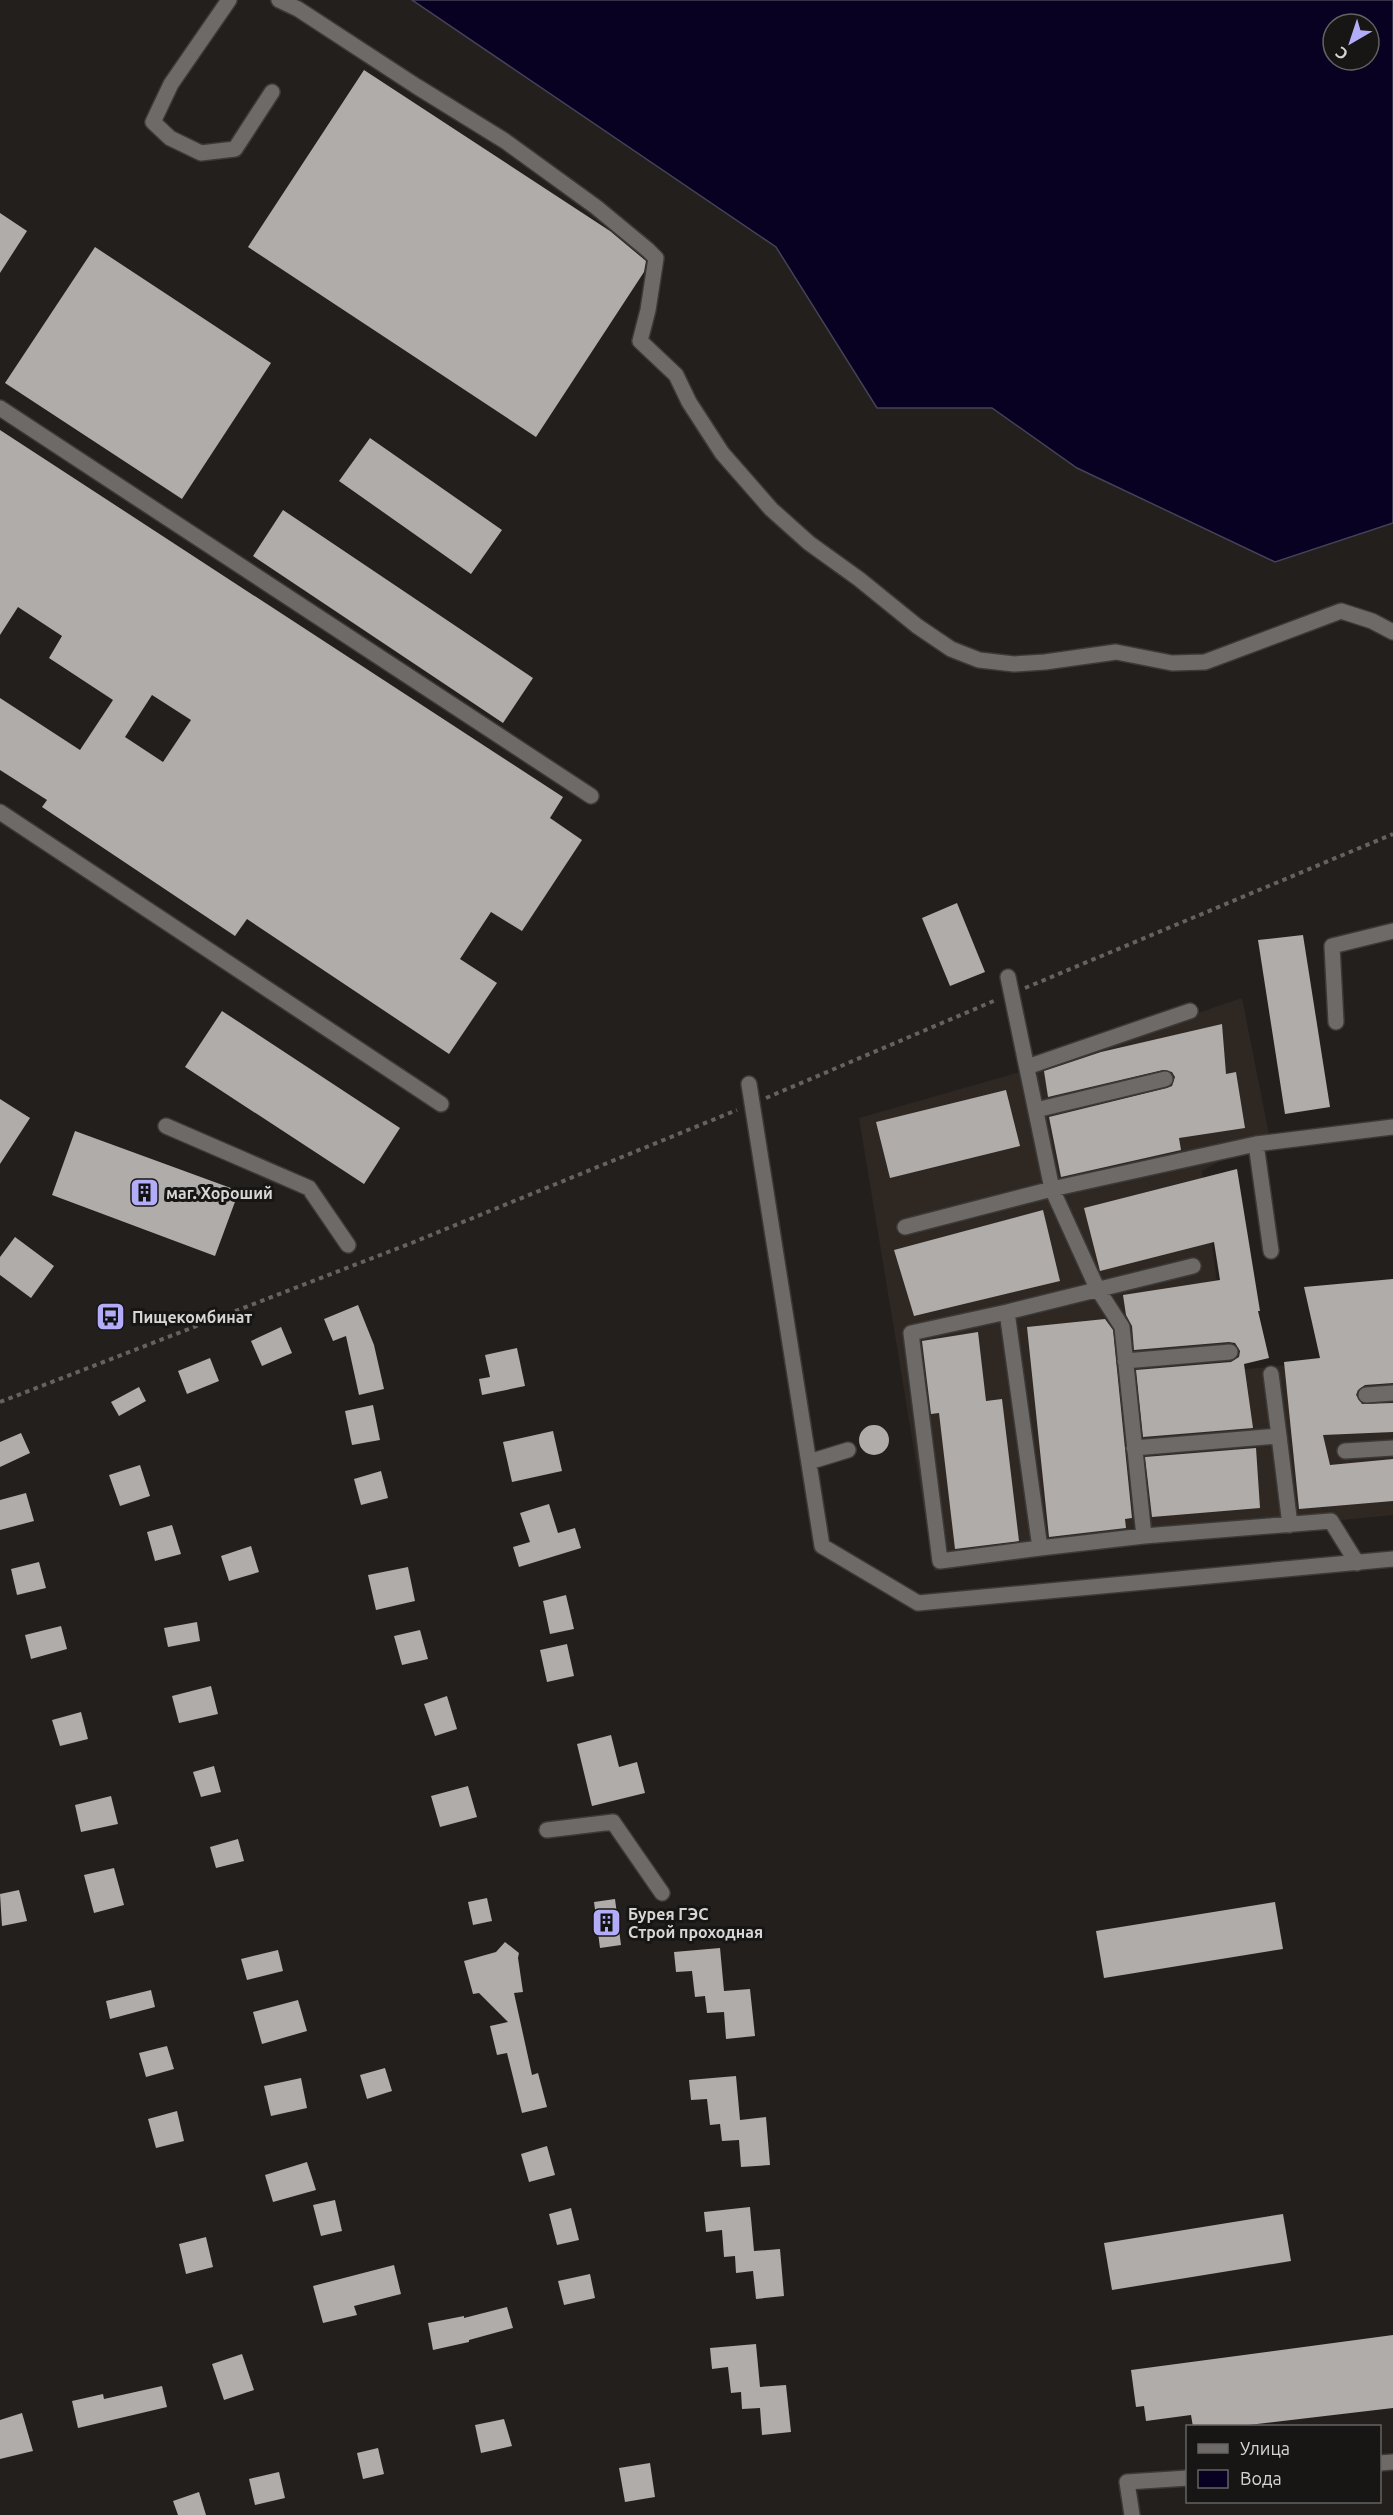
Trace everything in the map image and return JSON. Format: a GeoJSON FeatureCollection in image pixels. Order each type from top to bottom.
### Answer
{"type":"FeatureCollection","features":[{"type":"Feature","properties":{"kind":"street"},"geometry":{"type":"LineString","coordinates":[[230,0],[208,27],[171,84],[153,122],[170,138],[201,153],[235,148],[272,92]]}},
{"type":"Feature","properties":{"kind":"street"},"geometry":{"type":"LineString","coordinates":[[279,0],[298,9],[505,141],[596,207],[648,250],[656,258],[648,310],[640,341],[676,375],[689,402],[722,453],[771,509],[809,543],[951,649],[979,660],[1014,664],[1045,663],[1116,652],[1172,663],[1205,662],[1341,611],[1372,621],[1393,632]]}},
{"type":"Feature","properties":{"kind":"street"},"geometry":{"type":"LineString","coordinates":[[0,408],[591,796]]}},
{"type":"Feature","properties":{"kind":"street"},"geometry":{"type":"LineString","coordinates":[[0,812],[441,1104]]}},
{"type":"Feature","properties":{"kind":"street"},"geometry":{"type":"LineString","coordinates":[[1336,1022],[1332,945],[1393,931]]}},
{"type":"Feature","properties":{"kind":"street"},"geometry":{"type":"LineString","coordinates":[[1008,977],[1052,1189],[1098,1288],[1122,1328],[1144,1536]]}},
{"type":"Feature","properties":{"kind":"street"},"geometry":{"type":"LineString","coordinates":[[1027,1067],[1190,1011]]}},
{"type":"Feature","properties":{"kind":"street"},"geometry":{"type":"LineString","coordinates":[[1036,1110],[1165,1079]]}},
{"type":"Feature","properties":{"kind":"street"},"geometry":{"type":"LineString","coordinates":[[749,1084],[822,1546],[918,1603],[1393,1559]]}},
{"type":"Feature","properties":{"kind":"street"},"geometry":{"type":"LineString","coordinates":[[166,1126],[309,1188],[348,1245]]}},
{"type":"Feature","properties":{"kind":"street"},"geometry":{"type":"LineString","coordinates":[[905,1227],[1052,1189],[1256,1144],[1393,1127]]}},
{"type":"Feature","properties":{"kind":"street"},"geometry":{"type":"LineString","coordinates":[[1256,1144],[1271,1251]]}},
{"type":"Feature","properties":{"kind":"street"},"geometry":{"type":"LineString","coordinates":[[1193,1266],[911,1333],[940,1561],[1144,1536],[1330,1521],[1357,1563]]}},
{"type":"Feature","properties":{"kind":"street"},"geometry":{"type":"LineString","coordinates":[[1007,1311],[1040,1548]]}},
{"type":"Feature","properties":{"kind":"street"},"geometry":{"type":"LineString","coordinates":[[1125,1361],[1230,1352]]}},
{"type":"Feature","properties":{"kind":"street"},"geometry":{"type":"LineString","coordinates":[[1271,1374],[1290,1524]]}},
{"type":"Feature","properties":{"kind":"street"},"geometry":{"type":"LineString","coordinates":[[1366,1395],[1393,1393]]}},
{"type":"Feature","properties":{"kind":"street"},"geometry":{"type":"LineString","coordinates":[[1134,1448],[1279,1436]]}},
{"type":"Feature","properties":{"kind":"street"},"geometry":{"type":"LineString","coordinates":[[1345,1451],[1393,1448]]}},
{"type":"Feature","properties":{"kind":"street"},"geometry":{"type":"LineString","coordinates":[[809,1462],[848,1450]]}},
{"type":"Feature","properties":{"kind":"street"},"geometry":{"type":"LineString","coordinates":[[547,1830],[613,1822],[662,1893]]}},
{"type":"Feature","properties":{"kind":"street"},"geometry":{"type":"LineString","coordinates":[[1132,2515],[1127,2482],[1186,2478]]}},
{"type":"Feature","properties":{"kind":"path"},"geometry":{"type":"LineString","coordinates":[[0,1402],[414,1242],[752,1104],[1393,834]]}},
{"type":"Feature","properties":{"kind":"shaded area"},"geometry":{"type":"Polygon","coordinates":[[[1242,998],[1269,1134],[1202,1171],[1222,1320],[1245,1369],[1393,1356],[1393,1515],[1303,1524],[934,1571],[859,1118],[1044,1065],[1242,998]]]}},
{"type":"Feature","properties":{"kind":"water"},"geometry":{"type":"Polygon","coordinates":[[[412,0],[1393,0],[1393,523],[1275,562],[1077,468],[992,408],[877,408],[776,247],[412,0]]]}},
{"type":"Feature","properties":{"kind":"building"},"geometry":{"type":"Polygon","coordinates":[[[364,70],[610,231],[646,261],[644,272],[536,437],[248,247],[364,70]]]}},
{"type":"Feature","properties":{"kind":"building"},"geometry":{"type":"Polygon","coordinates":[[[0,213],[27,231],[0,273],[0,213]]]}},
{"type":"Feature","properties":{"kind":"building"},"geometry":{"type":"Polygon","coordinates":[[[95,247],[271,363],[182,499],[5,383],[95,247]]]}},
{"type":"Feature","properties":{"kind":"building"},"geometry":{"type":"Polygon","coordinates":[[[0,430],[563,797],[550,818],[582,840],[522,931],[491,912],[460,959],[497,983],[449,1054],[247,919],[235,936],[42,807],[47,800],[0,770],[0,698],[80,750],[113,700],[49,658],[62,636],[18,607],[0,635],[0,430]],[[152,695],[125,737],[163,762],[191,720],[152,695]]]}},
{"type":"Feature","properties":{"kind":"building"},"geometry":{"type":"Polygon","coordinates":[[[370,438],[502,530],[471,574],[339,481],[370,438]]]}},
{"type":"Feature","properties":{"kind":"building"},"geometry":{"type":"Polygon","coordinates":[[[283,510],[533,678],[503,723],[253,556],[283,510]]]}},
{"type":"Feature","properties":{"kind":"building"},"geometry":{"type":"Polygon","coordinates":[[[957,903],[985,972],[950,986],[922,918],[957,903]]]}},
{"type":"Feature","properties":{"kind":"building"},"geometry":{"type":"Polygon","coordinates":[[[1303,935],[1330,1107],[1285,1114],[1258,940],[1303,935]]]}},
{"type":"Feature","properties":{"kind":"building"},"geometry":{"type":"Polygon","coordinates":[[[222,1011],[400,1128],[364,1184],[185,1067],[222,1011]]]}},
{"type":"Feature","properties":{"kind":"building"},"geometry":{"type":"Polygon","coordinates":[[[1222,1024],[1226,1074],[1236,1072],[1245,1128],[1179,1138],[1181,1150],[1061,1177],[1049,1117],[1167,1088],[1172,1086],[1175,1077],[1172,1072],[1163,1070],[1048,1097],[1044,1071],[1101,1052],[1222,1024]]]}},
{"type":"Feature","properties":{"kind":"building"},"geometry":{"type":"Polygon","coordinates":[[[1006,1090],[1020,1146],[890,1178],[876,1122],[1006,1090]]]}},
{"type":"Feature","properties":{"kind":"building"},"geometry":{"type":"Polygon","coordinates":[[[0,1099],[30,1118],[0,1164],[0,1099]]]}},
{"type":"Feature","properties":{"kind":"building","name":"маг. Хороший"},"geometry":{"type":"Polygon","coordinates":[[[75,1131],[239,1191],[215,1256],[52,1195],[75,1131]]]}},
{"type":"Feature","properties":{"kind":"building"},"geometry":{"type":"Polygon","coordinates":[[[1237,1169],[1260,1311],[1258,1311],[1269,1358],[1244,1364],[1253,1428],[1143,1437],[1136,1370],[1231,1362],[1239,1357],[1240,1351],[1235,1343],[1229,1342],[1134,1350],[1132,1326],[1126,1315],[1123,1295],[1220,1280],[1214,1242],[1100,1271],[1084,1208],[1237,1169]]]}},
{"type":"Feature","properties":{"kind":"building"},"geometry":{"type":"Polygon","coordinates":[[[1043,1210],[1060,1281],[914,1316],[894,1250],[1043,1210]]]}},
{"type":"Feature","properties":{"kind":"building"},"geometry":{"type":"Polygon","coordinates":[[[15,1237],[54,1266],[31,1298],[0,1275],[0,1257],[15,1237]]]}},
{"type":"Feature","properties":{"kind":"building"},"geometry":{"type":"Polygon","coordinates":[[[1393,1279],[1393,1383],[1365,1385],[1358,1390],[1356,1395],[1362,1404],[1393,1403],[1393,1432],[1323,1435],[1330,1465],[1393,1459],[1393,1501],[1299,1509],[1284,1362],[1320,1358],[1304,1287],[1393,1279]]]}},
{"type":"Feature","properties":{"kind":"building"},"geometry":{"type":"Polygon","coordinates":[[[358,1305],[374,1345],[384,1389],[359,1395],[346,1336],[333,1341],[324,1319],[358,1305]]]}},
{"type":"Feature","properties":{"kind":"building"},"geometry":{"type":"Polygon","coordinates":[[[1105,1319],[1113,1330],[1132,1518],[1125,1519],[1126,1528],[1049,1537],[1027,1327],[1105,1319]]]}},
{"type":"Feature","properties":{"kind":"building"},"geometry":{"type":"Polygon","coordinates":[[[281,1327],[292,1353],[262,1366],[251,1341],[281,1327]]]}},
{"type":"Feature","properties":{"kind":"building"},"geometry":{"type":"Polygon","coordinates":[[[978,1332],[986,1401],[1002,1399],[1019,1541],[955,1549],[939,1413],[931,1414],[922,1341],[978,1332]]]}},
{"type":"Feature","properties":{"kind":"building"},"geometry":{"type":"Polygon","coordinates":[[[517,1348],[525,1386],[482,1395],[479,1379],[490,1377],[485,1355],[517,1348]]]}},
{"type":"Feature","properties":{"kind":"building"},"geometry":{"type":"Polygon","coordinates":[[[210,1358],[219,1381],[187,1394],[178,1371],[210,1358]]]}},
{"type":"Feature","properties":{"kind":"building"},"geometry":{"type":"Polygon","coordinates":[[[139,1387],[146,1401],[119,1416],[111,1402],[139,1387]]]}},
{"type":"Feature","properties":{"kind":"building"},"geometry":{"type":"Polygon","coordinates":[[[373,1405],[380,1440],[352,1445],[345,1411],[373,1405]]]}},
{"type":"Feature","properties":{"kind":"building"},"geometry":{"type":"Polygon","coordinates":[[[874,1425],[884,1430],[889,1440],[884,1450],[874,1455],[864,1450],[859,1440],[864,1430],[874,1425]]]}},
{"type":"Feature","properties":{"kind":"building"},"geometry":{"type":"Polygon","coordinates":[[[553,1431],[562,1471],[512,1482],[503,1442],[553,1431]]]}},
{"type":"Feature","properties":{"kind":"building"},"geometry":{"type":"Polygon","coordinates":[[[21,1433],[30,1453],[0,1467],[0,1442],[21,1433]]]}},
{"type":"Feature","properties":{"kind":"building"},"geometry":{"type":"Polygon","coordinates":[[[1256,1448],[1260,1508],[1152,1517],[1145,1457],[1256,1448]]]}},
{"type":"Feature","properties":{"kind":"building"},"geometry":{"type":"Polygon","coordinates":[[[140,1465],[150,1496],[120,1506],[109,1475],[140,1465]]]}},
{"type":"Feature","properties":{"kind":"building"},"geometry":{"type":"Polygon","coordinates":[[[381,1471],[388,1498],[361,1505],[354,1479],[381,1471]]]}},
{"type":"Feature","properties":{"kind":"building"},"geometry":{"type":"Polygon","coordinates":[[[26,1493],[34,1521],[0,1530],[0,1500],[26,1493]]]}},
{"type":"Feature","properties":{"kind":"building"},"geometry":{"type":"Polygon","coordinates":[[[549,1504],[558,1533],[575,1528],[581,1548],[519,1567],[513,1547],[530,1542],[520,1513],[549,1504]]]}},
{"type":"Feature","properties":{"kind":"building"},"geometry":{"type":"Polygon","coordinates":[[[172,1525],[181,1554],[155,1561],[147,1532],[172,1525]]]}},
{"type":"Feature","properties":{"kind":"building"},"geometry":{"type":"Polygon","coordinates":[[[251,1546],[259,1572],[229,1581],[221,1556],[251,1546]]]}},
{"type":"Feature","properties":{"kind":"building"},"geometry":{"type":"Polygon","coordinates":[[[39,1562],[46,1588],[17,1595],[11,1569],[39,1562]]]}},
{"type":"Feature","properties":{"kind":"building"},"geometry":{"type":"Polygon","coordinates":[[[408,1567],[415,1601],[376,1610],[368,1575],[408,1567]]]}},
{"type":"Feature","properties":{"kind":"building"},"geometry":{"type":"Polygon","coordinates":[[[566,1595],[574,1629],[550,1634],[543,1601],[566,1595]]]}},
{"type":"Feature","properties":{"kind":"building"},"geometry":{"type":"Polygon","coordinates":[[[197,1622],[200,1641],[168,1647],[164,1628],[197,1622]]]}},
{"type":"Feature","properties":{"kind":"building"},"geometry":{"type":"Polygon","coordinates":[[[61,1626],[67,1649],[31,1659],[25,1635],[61,1626]]]}},
{"type":"Feature","properties":{"kind":"building"},"geometry":{"type":"Polygon","coordinates":[[[420,1630],[428,1659],[402,1665],[394,1636],[420,1630]]]}},
{"type":"Feature","properties":{"kind":"building"},"geometry":{"type":"Polygon","coordinates":[[[567,1644],[574,1676],[547,1682],[540,1650],[567,1644]]]}},
{"type":"Feature","properties":{"kind":"building"},"geometry":{"type":"Polygon","coordinates":[[[211,1686],[218,1714],[179,1723],[172,1696],[211,1686]]]}},
{"type":"Feature","properties":{"kind":"building"},"geometry":{"type":"Polygon","coordinates":[[[447,1696],[457,1729],[435,1736],[424,1704],[447,1696]]]}},
{"type":"Feature","properties":{"kind":"building"},"geometry":{"type":"Polygon","coordinates":[[[81,1712],[88,1739],[60,1746],[52,1720],[81,1712]]]}},
{"type":"Feature","properties":{"kind":"building"},"geometry":{"type":"Polygon","coordinates":[[[611,1735],[619,1767],[637,1762],[645,1793],[592,1806],[577,1744],[611,1735]]]}},
{"type":"Feature","properties":{"kind":"building"},"geometry":{"type":"Polygon","coordinates":[[[214,1766],[221,1792],[201,1797],[193,1772],[214,1766]]]}},
{"type":"Feature","properties":{"kind":"building"},"geometry":{"type":"Polygon","coordinates":[[[468,1786],[477,1817],[440,1827],[431,1796],[468,1786]]]}},
{"type":"Feature","properties":{"kind":"building"},"geometry":{"type":"Polygon","coordinates":[[[111,1796],[118,1824],[81,1832],[75,1805],[111,1796]]]}},
{"type":"Feature","properties":{"kind":"building"},"geometry":{"type":"Polygon","coordinates":[[[238,1839],[244,1861],[216,1868],[210,1847],[238,1839]]]}},
{"type":"Feature","properties":{"kind":"building"},"geometry":{"type":"Polygon","coordinates":[[[114,1868],[124,1905],[94,1913],[84,1875],[114,1868]]]}},
{"type":"Feature","properties":{"kind":"building"},"geometry":{"type":"Polygon","coordinates":[[[19,1890],[27,1921],[2,1926],[0,1894],[19,1890]]]}},
{"type":"Feature","properties":{"kind":"building"},"geometry":{"type":"Polygon","coordinates":[[[487,1898],[492,1921],[473,1925],[468,1902],[487,1898]]]}},
{"type":"Feature","properties":{"kind":"building","name":"Бурея ГЭС Строй проходная"},"geometry":{"type":"Polygon","coordinates":[[[615,1899],[621,1945],[600,1948],[594,1902],[615,1899]]]}},
{"type":"Feature","properties":{"kind":"building"},"geometry":{"type":"Polygon","coordinates":[[[1275,1902],[1283,1949],[1104,1978],[1096,1931],[1275,1902]]]}},
{"type":"Feature","properties":{"kind":"building"},"geometry":{"type":"Polygon","coordinates":[[[505,1942],[519,1953],[523,1992],[514,1993],[532,2075],[538,2073],[547,2107],[522,2113],[507,2053],[497,2055],[490,2026],[508,2022],[479,1993],[473,1994],[464,1961],[496,1952],[505,1942]]]}},
{"type":"Feature","properties":{"kind":"building"},"geometry":{"type":"Polygon","coordinates":[[[720,1948],[724,1991],[750,1989],[755,2036],[726,2039],[724,2012],[707,2013],[705,1996],[695,1997],[692,1971],[676,1972],[674,1952],[720,1948]]]}},
{"type":"Feature","properties":{"kind":"building"},"geometry":{"type":"Polygon","coordinates":[[[278,1950],[283,1971],[247,1980],[241,1959],[278,1950]]]}},
{"type":"Feature","properties":{"kind":"building"},"geometry":{"type":"Polygon","coordinates":[[[151,1990],[155,2007],[110,2019],[106,2001],[151,1990]]]}},
{"type":"Feature","properties":{"kind":"building"},"geometry":{"type":"Polygon","coordinates":[[[298,2000],[307,2031],[262,2044],[253,2012],[298,2000]]]}},
{"type":"Feature","properties":{"kind":"building"},"geometry":{"type":"Polygon","coordinates":[[[167,2046],[174,2069],[146,2077],[139,2053],[167,2046]]]}},
{"type":"Feature","properties":{"kind":"building"},"geometry":{"type":"Polygon","coordinates":[[[385,2068],[392,2091],[367,2099],[360,2075],[385,2068]]]}},
{"type":"Feature","properties":{"kind":"building"},"geometry":{"type":"Polygon","coordinates":[[[736,2076],[740,2120],[766,2117],[770,2165],[741,2167],[739,2140],[722,2141],[720,2124],[710,2125],[707,2099],[691,2100],[689,2080],[736,2076]]]}},
{"type":"Feature","properties":{"kind":"building"},"geometry":{"type":"Polygon","coordinates":[[[301,2078],[307,2108],[271,2116],[264,2086],[301,2078]]]}},
{"type":"Feature","properties":{"kind":"building"},"geometry":{"type":"Polygon","coordinates":[[[177,2111],[184,2141],[156,2148],[148,2119],[177,2111]]]}},
{"type":"Feature","properties":{"kind":"building"},"geometry":{"type":"Polygon","coordinates":[[[547,2146],[555,2175],[529,2182],[521,2154],[547,2146]]]}},
{"type":"Feature","properties":{"kind":"building"},"geometry":{"type":"Polygon","coordinates":[[[307,2162],[316,2190],[273,2202],[265,2175],[307,2162]]]}},
{"type":"Feature","properties":{"kind":"building"},"geometry":{"type":"Polygon","coordinates":[[[335,2200],[342,2231],[321,2236],[313,2205],[335,2200]]]}},
{"type":"Feature","properties":{"kind":"building"},"geometry":{"type":"Polygon","coordinates":[[[750,2207],[754,2251],[780,2249],[784,2296],[756,2299],[753,2271],[736,2273],[735,2256],[724,2257],[722,2230],[706,2232],[704,2212],[750,2207]]]}},
{"type":"Feature","properties":{"kind":"building"},"geometry":{"type":"Polygon","coordinates":[[[571,2208],[579,2240],[557,2245],[549,2214],[571,2208]]]}},
{"type":"Feature","properties":{"kind":"building"},"geometry":{"type":"Polygon","coordinates":[[[1283,2214],[1291,2261],[1112,2290],[1104,2243],[1283,2214]]]}},
{"type":"Feature","properties":{"kind":"building"},"geometry":{"type":"Polygon","coordinates":[[[206,2237],[213,2267],[186,2274],[179,2244],[206,2237]]]}},
{"type":"Feature","properties":{"kind":"building"},"geometry":{"type":"Polygon","coordinates":[[[394,2265],[401,2294],[354,2306],[357,2315],[323,2323],[313,2286],[394,2265]]]}},
{"type":"Feature","properties":{"kind":"building"},"geometry":{"type":"Polygon","coordinates":[[[590,2274],[595,2298],[564,2305],[558,2281],[590,2274]]]}},
{"type":"Feature","properties":{"kind":"building"},"geometry":{"type":"Polygon","coordinates":[[[507,2307],[513,2328],[469,2340],[469,2342],[433,2350],[428,2323],[464,2316],[464,2318],[507,2307]]]}},
{"type":"Feature","properties":{"kind":"building"},"geometry":{"type":"Polygon","coordinates":[[[1393,2335],[1393,2408],[1248,2425],[1193,2425],[1191,2415],[1146,2421],[1144,2406],[1136,2407],[1131,2370],[1393,2335]]]}},
{"type":"Feature","properties":{"kind":"building"},"geometry":{"type":"Polygon","coordinates":[[[756,2344],[760,2387],[786,2385],[791,2432],[762,2435],[760,2408],[742,2409],[741,2392],[731,2393],[728,2367],[712,2369],[710,2348],[756,2344]]]}},
{"type":"Feature","properties":{"kind":"building"},"geometry":{"type":"Polygon","coordinates":[[[242,2354],[254,2390],[224,2400],[212,2364],[242,2354]]]}},
{"type":"Feature","properties":{"kind":"building"},"geometry":{"type":"Polygon","coordinates":[[[162,2386],[167,2407],[78,2428],[72,2401],[103,2394],[104,2399],[162,2386]]]}},
{"type":"Feature","properties":{"kind":"building"},"geometry":{"type":"Polygon","coordinates":[[[22,2413],[33,2451],[0,2459],[0,2420],[22,2413]]]}},
{"type":"Feature","properties":{"kind":"building"},"geometry":{"type":"Polygon","coordinates":[[[504,2419],[512,2446],[481,2453],[475,2425],[504,2419]]]}},
{"type":"Feature","properties":{"kind":"building"},"geometry":{"type":"Polygon","coordinates":[[[378,2448],[384,2474],[363,2479],[357,2453],[378,2448]]]}},
{"type":"Feature","properties":{"kind":"building"},"geometry":{"type":"Polygon","coordinates":[[[650,2463],[655,2497],[625,2502],[619,2468],[650,2463]]]}},
{"type":"Feature","properties":{"kind":"building"},"geometry":{"type":"Polygon","coordinates":[[[279,2472],[285,2498],[255,2505],[249,2479],[279,2472]]]}},
{"type":"Feature","properties":{"kind":"building"},"geometry":{"type":"Polygon","coordinates":[[[199,2492],[206,2515],[178,2515],[173,2501],[199,2492]]]}},
{"type":"Feature","properties":{"kind":"place","name":"маг. Хороший"},"geometry":{"type":"Point","coordinates":[145,1193]}},
{"type":"Feature","properties":{"kind":"place","name":"Пищекомбинат"},"geometry":{"type":"Point","coordinates":[111,1317]}},
{"type":"Feature","properties":{"kind":"place","name":"Бурея ГЭС Строй проходная"},"geometry":{"type":"Point","coordinates":[607,1923]}}]}
